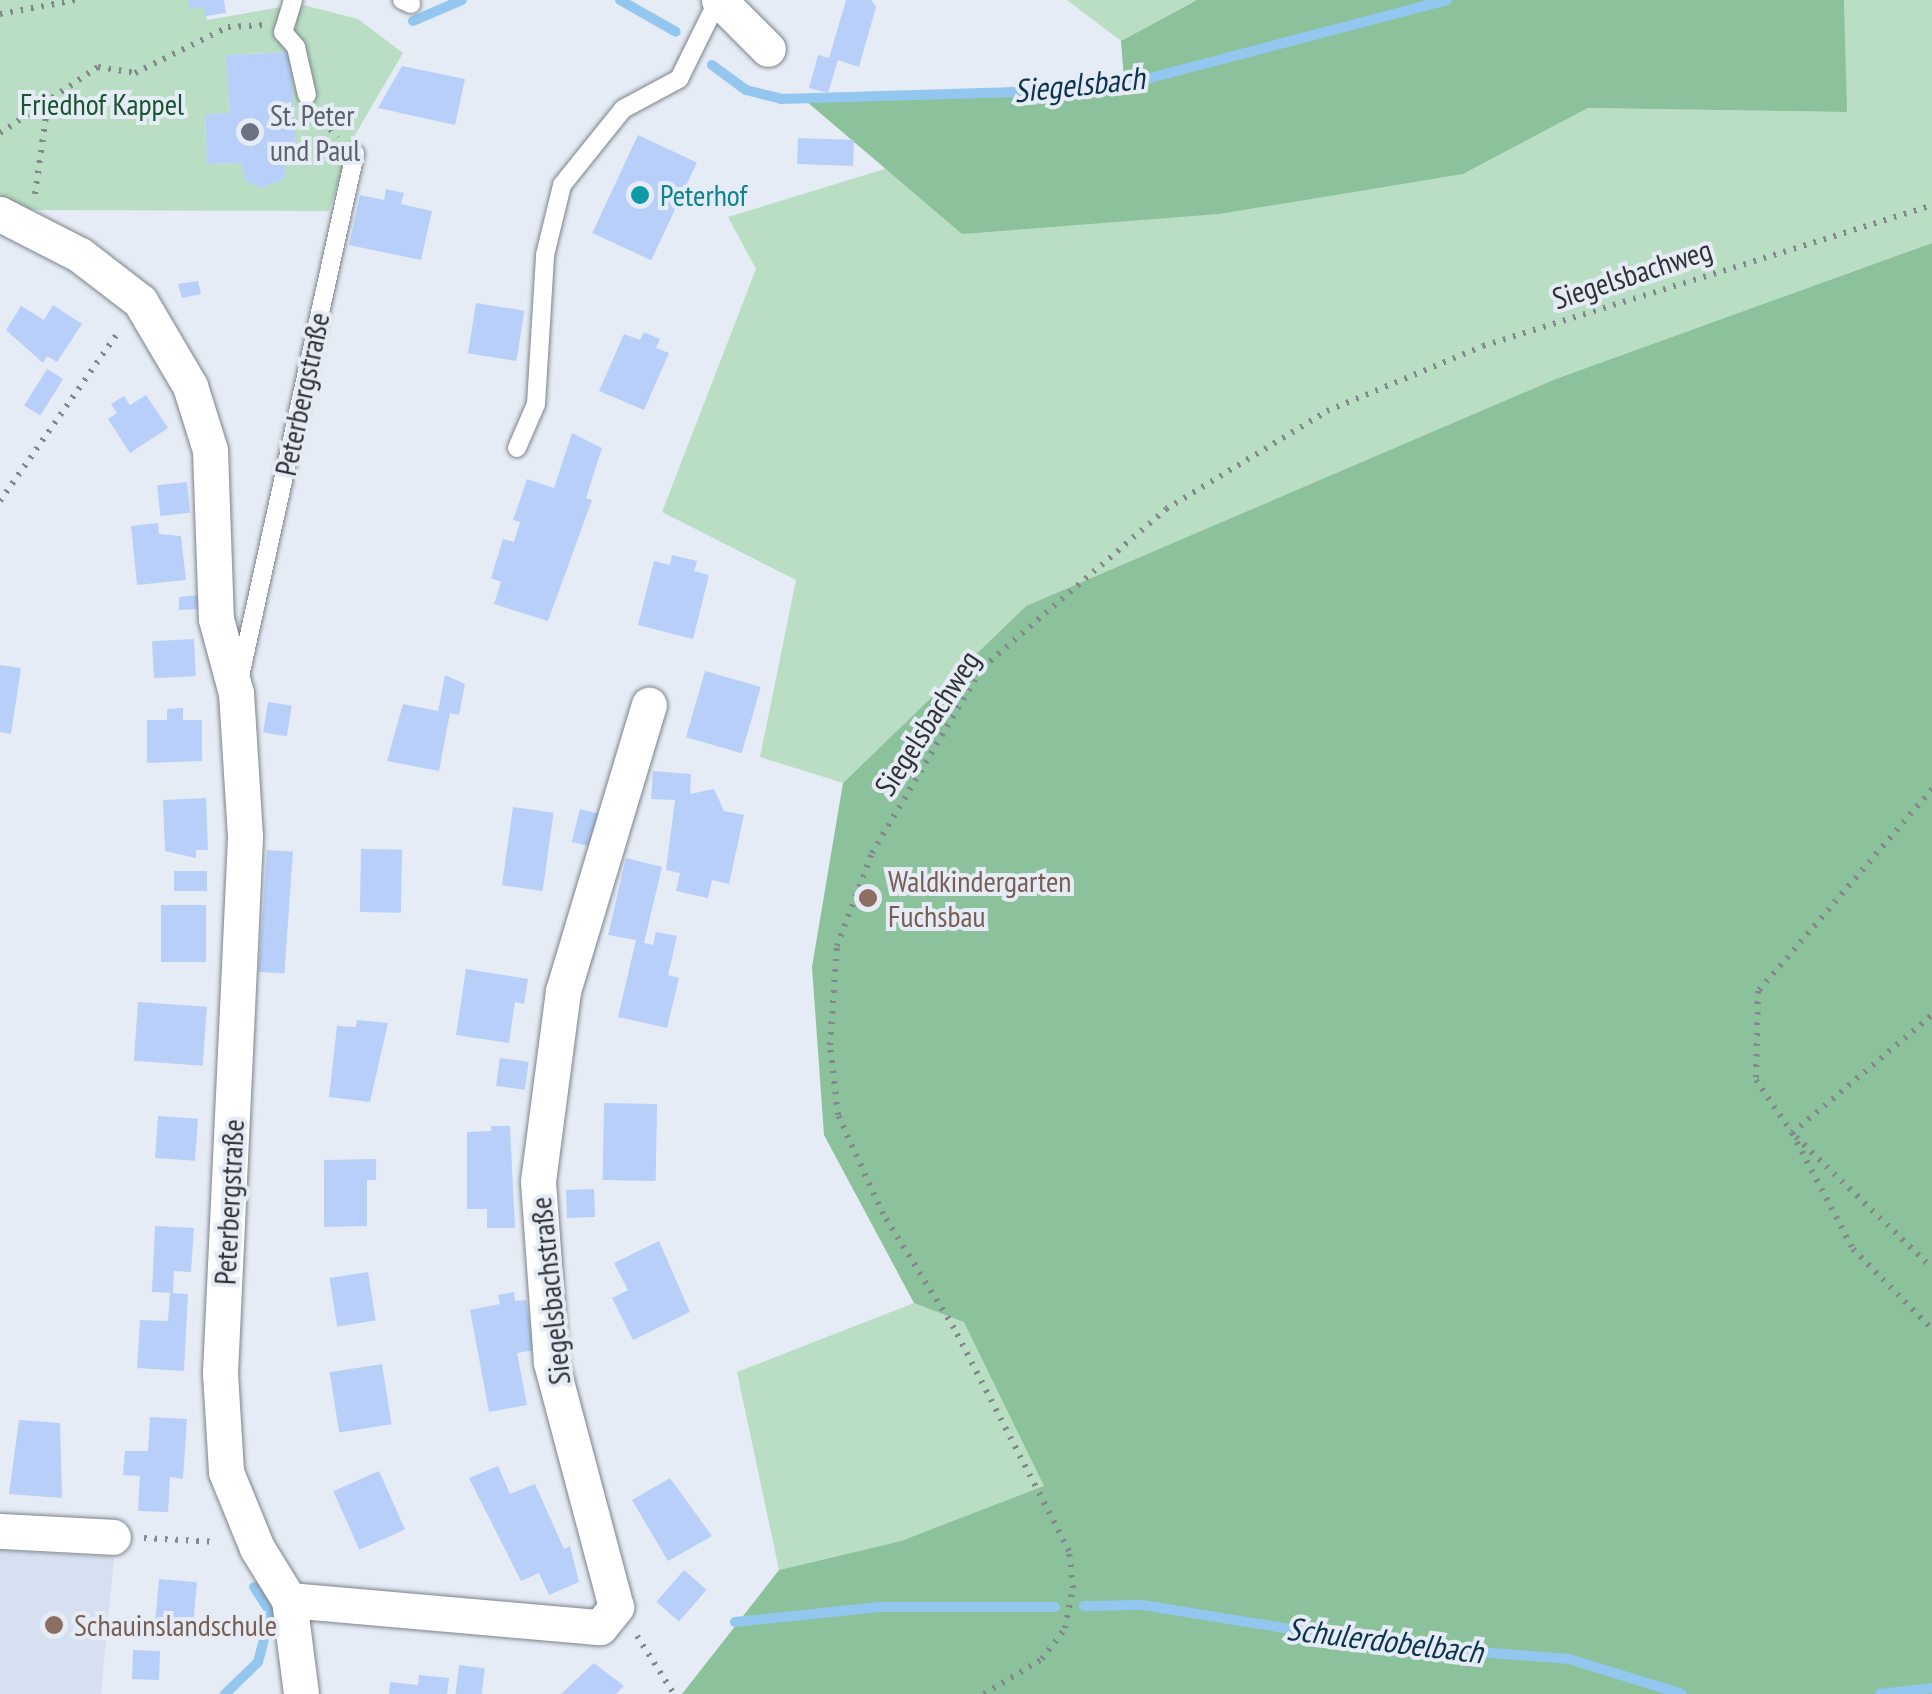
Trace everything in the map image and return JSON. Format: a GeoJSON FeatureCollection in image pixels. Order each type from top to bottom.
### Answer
{"type":"FeatureCollection","features":[{"type":"Feature","properties":{"kind":"street"},"geometry":{"type":"LineString","coordinates":[[718,0],[768,49]]}},
{"type":"Feature","properties":{"kind":"street","name":"Peterbergstraße"},"geometry":{"type":"LineString","coordinates":[[0,214],[80,255],[140,301],[190,386],[210,450],[216,619],[236,693],[246,911],[220,1374],[226,1472],[257,1548],[290,1600],[301,1694]]}},
{"type":"Feature","properties":{"kind":"street","name":"Siegelsbachstraße"},"geometry":{"type":"LineString","coordinates":[[616,1606],[552,1363],[538,1181],[563,992],[649,705]]}},
{"type":"Feature","properties":{"kind":"street"},"geometry":{"type":"LineString","coordinates":[[0,1531],[113,1537]]}},
{"type":"Feature","properties":{"kind":"street"},"geometry":{"type":"LineString","coordinates":[[290,1600],[600,1627],[616,1606]]}},
{"type":"Feature","properties":{"kind":"lane"},"geometry":{"type":"LineString","coordinates":[[292,0],[284,32],[296,47],[307,94]]}},
{"type":"Feature","properties":{"kind":"lane"},"geometry":{"type":"LineString","coordinates":[[517,448],[536,404],[545,255],[562,186],[623,109],[679,79],[718,0]]}},
{"type":"Feature","properties":{"kind":"lane","name":"Peterbergstraße"},"geometry":{"type":"LineString","coordinates":[[236,693],[354,154]]}},
{"type":"Feature","properties":{"kind":"path"},"geometry":{"type":"LineString","coordinates":[[0,14],[76,0]]}},
{"type":"Feature","properties":{"kind":"path"},"geometry":{"type":"LineString","coordinates":[[0,133],[98,67],[135,72],[228,28]]}},
{"type":"Feature","properties":{"kind":"path"},"geometry":{"type":"LineString","coordinates":[[34,194],[48,101]]}},
{"type":"Feature","properties":{"kind":"path","name":"Siegelsbachweg"},"geometry":{"type":"LineString","coordinates":[[984,1694],[1042,1659],[1065,1628],[1072,1588],[1069,1551],[971,1360],[883,1214],[838,1115],[830,1045],[837,946],[872,853],[982,668],[1166,509],[1327,411],[1483,346],[1932,206]]}},
{"type":"Feature","properties":{"kind":"path"},"geometry":{"type":"LineString","coordinates":[[0,500],[140,301]]}},
{"type":"Feature","properties":{"kind":"path"},"geometry":{"type":"LineString","coordinates":[[1932,789],[1758,991],[1756,1080],[1792,1134],[1852,1250],[1932,1329]]}},
{"type":"Feature","properties":{"kind":"path"},"geometry":{"type":"LineString","coordinates":[[1792,1134],[1932,1016]]}},
{"type":"Feature","properties":{"kind":"path"},"geometry":{"type":"LineString","coordinates":[[1792,1134],[1932,1268]]}},
{"type":"Feature","properties":{"kind":"path"},"geometry":{"type":"LineString","coordinates":[[113,1537],[233,1543]]}},
{"type":"Feature","properties":{"kind":"path"},"geometry":{"type":"LineString","coordinates":[[616,1606],[674,1694]]}},
{"type":"Feature","properties":{"kind":"shaded area","name":"Schauinslandschule"},"geometry":{"type":"Polygon","coordinates":[[[0,1550],[114,1557],[101,1694],[0,1694],[0,1550]]]}},
{"type":"Feature","properties":{"kind":"green space","name":"Friedhof Kappel"},"geometry":{"type":"Polygon","coordinates":[[[0,0],[203,0],[207,20],[299,4],[358,19],[403,53],[352,140],[329,211],[28,210],[0,196],[0,0]],[[290,52],[227,55],[230,113],[205,115],[207,164],[241,163],[246,181],[261,188],[284,179],[287,150],[296,149],[290,52]]]}},
{"type":"Feature","properties":{"kind":"green space"},"geometry":{"type":"Polygon","coordinates":[[[1067,0],[1197,0],[1121,41],[1067,0]]]}},
{"type":"Feature","properties":{"kind":"green space"},"geometry":{"type":"Polygon","coordinates":[[[1197,0],[1844,0],[1847,112],[1588,108],[1463,174],[1219,214],[962,234],[806,101],[1124,80],[1121,41],[1197,0]]]}},
{"type":"Feature","properties":{"kind":"green space"},"geometry":{"type":"Polygon","coordinates":[[[1844,0],[1932,0],[1932,243],[1556,380],[1026,606],[843,783],[760,757],[796,580],[662,512],[756,269],[728,217],[888,168],[962,234],[1463,174],[1588,108],[1846,112],[1844,0]]]}},
{"type":"Feature","properties":{"kind":"green space"},"geometry":{"type":"Polygon","coordinates":[[[1932,243],[1932,1694],[682,1694],[779,1570],[901,1541],[1044,1486],[964,1322],[914,1303],[824,1135],[812,967],[843,783],[1026,606],[1556,379],[1932,243]]]}},
{"type":"Feature","properties":{"kind":"green space"},"geometry":{"type":"Polygon","coordinates":[[[914,1303],[964,1321],[1045,1487],[901,1541],[779,1570],[737,1372],[914,1303]]]}},
{"type":"Feature","properties":{"kind":"building"},"geometry":{"type":"Polygon","coordinates":[[[188,0],[224,0],[226,13],[205,16],[204,8],[189,9],[188,0]]]}},
{"type":"Feature","properties":{"kind":"building"},"geometry":{"type":"Polygon","coordinates":[[[846,0],[871,0],[876,7],[859,67],[838,60],[828,93],[809,88],[818,55],[829,58],[846,0]]]}},
{"type":"Feature","properties":{"kind":"building","name":"St. Peter und Paul"},"geometry":{"type":"Polygon","coordinates":[[[290,52],[296,149],[287,150],[284,179],[261,188],[246,181],[241,163],[207,164],[205,114],[230,113],[226,55],[290,52]]]}},
{"type":"Feature","properties":{"kind":"building"},"geometry":{"type":"Polygon","coordinates":[[[402,66],[465,79],[455,125],[378,108],[402,66]]]}},
{"type":"Feature","properties":{"kind":"building","name":"Peterhof"},"geometry":{"type":"Polygon","coordinates":[[[638,135],[697,162],[651,260],[592,233],[638,135]]]}},
{"type":"Feature","properties":{"kind":"building"},"geometry":{"type":"Polygon","coordinates":[[[798,138],[854,140],[853,166],[797,164],[798,138]]]}},
{"type":"Feature","properties":{"kind":"building"},"geometry":{"type":"Polygon","coordinates":[[[386,189],[404,193],[401,204],[432,211],[421,260],[349,245],[360,195],[384,200],[386,189]]]}},
{"type":"Feature","properties":{"kind":"building"},"geometry":{"type":"Polygon","coordinates":[[[198,281],[201,294],[182,298],[178,284],[198,281]]]}},
{"type":"Feature","properties":{"kind":"building"},"geometry":{"type":"Polygon","coordinates":[[[476,303],[524,311],[516,361],[468,353],[476,303]]]}},
{"type":"Feature","properties":{"kind":"building"},"geometry":{"type":"Polygon","coordinates":[[[53,305],[82,324],[57,362],[47,356],[43,363],[6,330],[21,306],[44,320],[53,305]]]}},
{"type":"Feature","properties":{"kind":"building"},"geometry":{"type":"Polygon","coordinates":[[[644,332],[660,339],[656,348],[669,353],[644,410],[599,391],[624,334],[640,340],[644,332]]]}},
{"type":"Feature","properties":{"kind":"building"},"geometry":{"type":"Polygon","coordinates":[[[47,369],[63,379],[40,416],[24,405],[47,369]]]}},
{"type":"Feature","properties":{"kind":"building"},"geometry":{"type":"Polygon","coordinates":[[[146,395],[168,428],[130,453],[108,419],[117,413],[111,404],[124,396],[130,405],[146,395]]]}},
{"type":"Feature","properties":{"kind":"building"},"geometry":{"type":"Polygon","coordinates":[[[572,433],[602,448],[586,498],[592,500],[548,621],[494,604],[501,582],[491,578],[503,539],[514,542],[520,522],[513,520],[527,479],[554,488],[572,433]]]}},
{"type":"Feature","properties":{"kind":"building"},"geometry":{"type":"Polygon","coordinates":[[[187,482],[190,513],[160,516],[157,485],[187,482]]]}},
{"type":"Feature","properties":{"kind":"building"},"geometry":{"type":"Polygon","coordinates":[[[158,523],[159,534],[181,536],[186,580],[137,585],[131,526],[158,523]]]}},
{"type":"Feature","properties":{"kind":"building"},"geometry":{"type":"Polygon","coordinates":[[[672,555],[697,561],[694,571],[709,575],[693,639],[638,625],[654,561],[670,565],[672,555]]]}},
{"type":"Feature","properties":{"kind":"building"},"geometry":{"type":"Polygon","coordinates":[[[200,595],[202,609],[179,610],[179,597],[200,595]]]}},
{"type":"Feature","properties":{"kind":"building"},"geometry":{"type":"Polygon","coordinates":[[[194,639],[196,676],[154,678],[152,641],[194,639]]]}},
{"type":"Feature","properties":{"kind":"building"},"geometry":{"type":"Polygon","coordinates":[[[0,665],[21,668],[11,734],[0,732],[0,665]]]}},
{"type":"Feature","properties":{"kind":"building"},"geometry":{"type":"Polygon","coordinates":[[[705,671],[761,687],[742,753],[686,737],[705,671]]]}},
{"type":"Feature","properties":{"kind":"building"},"geometry":{"type":"Polygon","coordinates":[[[445,675],[465,684],[459,715],[450,713],[439,771],[387,761],[403,704],[438,711],[445,675]]]}},
{"type":"Feature","properties":{"kind":"building"},"geometry":{"type":"Polygon","coordinates":[[[268,702],[292,706],[287,736],[263,733],[268,702]]]}},
{"type":"Feature","properties":{"kind":"building"},"geometry":{"type":"Polygon","coordinates":[[[183,708],[183,720],[202,720],[202,761],[147,763],[147,720],[167,720],[167,709],[183,708]]]}},
{"type":"Feature","properties":{"kind":"building"},"geometry":{"type":"Polygon","coordinates":[[[653,771],[691,774],[690,794],[714,789],[724,811],[744,815],[729,884],[712,880],[708,898],[676,891],[680,873],[666,870],[675,800],[651,799],[653,771]]]}},
{"type":"Feature","properties":{"kind":"building"},"geometry":{"type":"Polygon","coordinates":[[[206,798],[208,850],[196,850],[196,858],[165,851],[163,800],[206,798]]]}},
{"type":"Feature","properties":{"kind":"building"},"geometry":{"type":"Polygon","coordinates":[[[513,807],[554,813],[543,891],[502,885],[513,807]]]}},
{"type":"Feature","properties":{"kind":"building"},"geometry":{"type":"Polygon","coordinates":[[[580,809],[600,814],[592,847],[572,842],[580,809]]]}},
{"type":"Feature","properties":{"kind":"building"},"geometry":{"type":"Polygon","coordinates":[[[361,849],[402,850],[401,913],[360,912],[361,849]]]}},
{"type":"Feature","properties":{"kind":"building"},"geometry":{"type":"Polygon","coordinates":[[[267,850],[293,852],[284,974],[258,972],[267,850]]]}},
{"type":"Feature","properties":{"kind":"building"},"geometry":{"type":"Polygon","coordinates":[[[626,858],[662,867],[644,943],[653,945],[656,932],[677,936],[668,975],[679,978],[667,1028],[618,1017],[636,940],[608,935],[626,858]]]}},
{"type":"Feature","properties":{"kind":"building"},"geometry":{"type":"Polygon","coordinates":[[[174,871],[207,871],[207,891],[174,891],[174,871]]]}},
{"type":"Feature","properties":{"kind":"building"},"geometry":{"type":"Polygon","coordinates":[[[161,905],[206,905],[206,962],[161,962],[161,905]]]}},
{"type":"Feature","properties":{"kind":"building"},"geometry":{"type":"Polygon","coordinates":[[[466,969],[528,979],[524,1004],[515,1002],[509,1043],[456,1035],[466,969]]]}},
{"type":"Feature","properties":{"kind":"building"},"geometry":{"type":"Polygon","coordinates":[[[138,1002],[207,1007],[203,1066],[134,1061],[138,1002]]]}},
{"type":"Feature","properties":{"kind":"building"},"geometry":{"type":"Polygon","coordinates":[[[357,1020],[388,1023],[370,1102],[329,1097],[337,1026],[356,1027],[357,1020]]]}},
{"type":"Feature","properties":{"kind":"building"},"geometry":{"type":"Polygon","coordinates":[[[500,1058],[529,1062],[525,1090],[496,1086],[500,1058]]]}},
{"type":"Feature","properties":{"kind":"building"},"geometry":{"type":"Polygon","coordinates":[[[604,1103],[657,1104],[656,1181],[603,1180],[604,1103]]]}},
{"type":"Feature","properties":{"kind":"building"},"geometry":{"type":"Polygon","coordinates":[[[158,1116],[198,1119],[195,1161],[155,1158],[158,1116]]]}},
{"type":"Feature","properties":{"kind":"building"},"geometry":{"type":"Polygon","coordinates":[[[491,1126],[510,1126],[515,1228],[487,1228],[487,1209],[467,1209],[467,1132],[491,1131],[491,1126]]]}},
{"type":"Feature","properties":{"kind":"building"},"geometry":{"type":"Polygon","coordinates":[[[376,1159],[376,1180],[367,1180],[367,1226],[324,1227],[324,1160],[376,1159]]]}},
{"type":"Feature","properties":{"kind":"building"},"geometry":{"type":"Polygon","coordinates":[[[594,1189],[595,1217],[567,1218],[566,1190],[594,1189]]]}},
{"type":"Feature","properties":{"kind":"building"},"geometry":{"type":"Polygon","coordinates":[[[155,1226],[194,1228],[191,1272],[174,1271],[173,1293],[152,1292],[155,1226]]]}},
{"type":"Feature","properties":{"kind":"building"},"geometry":{"type":"Polygon","coordinates":[[[659,1241],[690,1312],[633,1340],[612,1298],[628,1290],[614,1263],[659,1241]]]}},
{"type":"Feature","properties":{"kind":"building"},"geometry":{"type":"Polygon","coordinates":[[[368,1272],[376,1320],[337,1326],[329,1278],[368,1272]]]}},
{"type":"Feature","properties":{"kind":"building"},"geometry":{"type":"Polygon","coordinates":[[[514,1292],[515,1301],[526,1300],[535,1350],[517,1353],[527,1405],[489,1412],[470,1310],[500,1304],[498,1295],[514,1292]]]}},
{"type":"Feature","properties":{"kind":"building"},"geometry":{"type":"Polygon","coordinates":[[[170,1293],[188,1294],[184,1371],[137,1368],[140,1320],[168,1321],[170,1293]]]}},
{"type":"Feature","properties":{"kind":"building"},"geometry":{"type":"Polygon","coordinates":[[[382,1364],[392,1424],[339,1433],[330,1372],[382,1364]]]}},
{"type":"Feature","properties":{"kind":"building"},"geometry":{"type":"Polygon","coordinates":[[[150,1417],[187,1419],[183,1479],[170,1477],[168,1512],[138,1511],[140,1476],[123,1475],[125,1451],[148,1451],[150,1417]]]}},
{"type":"Feature","properties":{"kind":"building"},"geometry":{"type":"Polygon","coordinates":[[[19,1420],[60,1423],[62,1498],[9,1494],[19,1420]]]}},
{"type":"Feature","properties":{"kind":"building"},"geometry":{"type":"Polygon","coordinates":[[[498,1466],[510,1494],[535,1484],[564,1549],[570,1546],[579,1582],[549,1595],[539,1573],[521,1581],[469,1478],[498,1466]]]}},
{"type":"Feature","properties":{"kind":"building"},"geometry":{"type":"Polygon","coordinates":[[[379,1471],[405,1529],[359,1550],[333,1491],[379,1471]]]}},
{"type":"Feature","properties":{"kind":"building"},"geometry":{"type":"Polygon","coordinates":[[[670,1478],[712,1536],[668,1561],[632,1500],[670,1478]]]}},
{"type":"Feature","properties":{"kind":"building"},"geometry":{"type":"Polygon","coordinates":[[[684,1570],[707,1590],[679,1621],[656,1602],[684,1570]]]}},
{"type":"Feature","properties":{"kind":"building"},"geometry":{"type":"Polygon","coordinates":[[[159,1579],[197,1582],[193,1624],[155,1621],[159,1579]]]}},
{"type":"Feature","properties":{"kind":"building"},"geometry":{"type":"Polygon","coordinates":[[[133,1650],[160,1651],[159,1680],[132,1679],[133,1650]]]}},
{"type":"Feature","properties":{"kind":"building"},"geometry":{"type":"Polygon","coordinates":[[[594,1663],[624,1686],[616,1694],[561,1694],[594,1663]]]}},
{"type":"Feature","properties":{"kind":"building"},"geometry":{"type":"Polygon","coordinates":[[[459,1665],[485,1668],[482,1694],[455,1694],[459,1665]]]}},
{"type":"Feature","properties":{"kind":"building"},"geometry":{"type":"Polygon","coordinates":[[[419,1675],[449,1678],[447,1694],[389,1694],[390,1682],[418,1685],[419,1675]]]}},
{"type":"Feature","properties":{"kind":"waterway","name":"Siegelsbach"},"geometry":{"type":"LineString","coordinates":[[413,21],[462,0]]}},
{"type":"Feature","properties":{"kind":"waterway","name":"Siegelsbach"},"geometry":{"type":"LineString","coordinates":[[620,0],[676,32]]}},
{"type":"Feature","properties":{"kind":"waterway","name":"Siegelsbach"},"geometry":{"type":"LineString","coordinates":[[712,65],[746,90],[781,99],[1017,92],[1150,78],[1447,0]]}},
{"type":"Feature","properties":{"kind":"waterway","name":"Schulerdobelbach"},"geometry":{"type":"LineString","coordinates":[[225,1694],[258,1662],[271,1613],[254,1587]]}},
{"type":"Feature","properties":{"kind":"waterway","name":"Schulerdobelbach"},"geometry":{"type":"LineString","coordinates":[[1084,1606],[1142,1605],[1388,1645],[1569,1659],[1682,1694]]}},
{"type":"Feature","properties":{"kind":"waterway","name":"Schulerdobelbach"},"geometry":{"type":"LineString","coordinates":[[735,1622],[879,1607],[1055,1607]]}},
{"type":"Feature","properties":{"kind":"waterway","name":"Schulerdobelbach"},"geometry":{"type":"LineString","coordinates":[[1880,1694],[1932,1688]]}},
{"type":"Feature","properties":{"kind":"place","name":"St. Peter und Paul"},"geometry":{"type":"Point","coordinates":[250,132]}},
{"type":"Feature","properties":{"kind":"place","name":"Peterhof"},"geometry":{"type":"Point","coordinates":[640,195]}},
{"type":"Feature","properties":{"kind":"place","name":"Waldkindergarten Fuchsbau"},"geometry":{"type":"Point","coordinates":[868,898]}},
{"type":"Feature","properties":{"kind":"place","name":"Schauinslandschule"},"geometry":{"type":"Point","coordinates":[54,1625]}}]}
